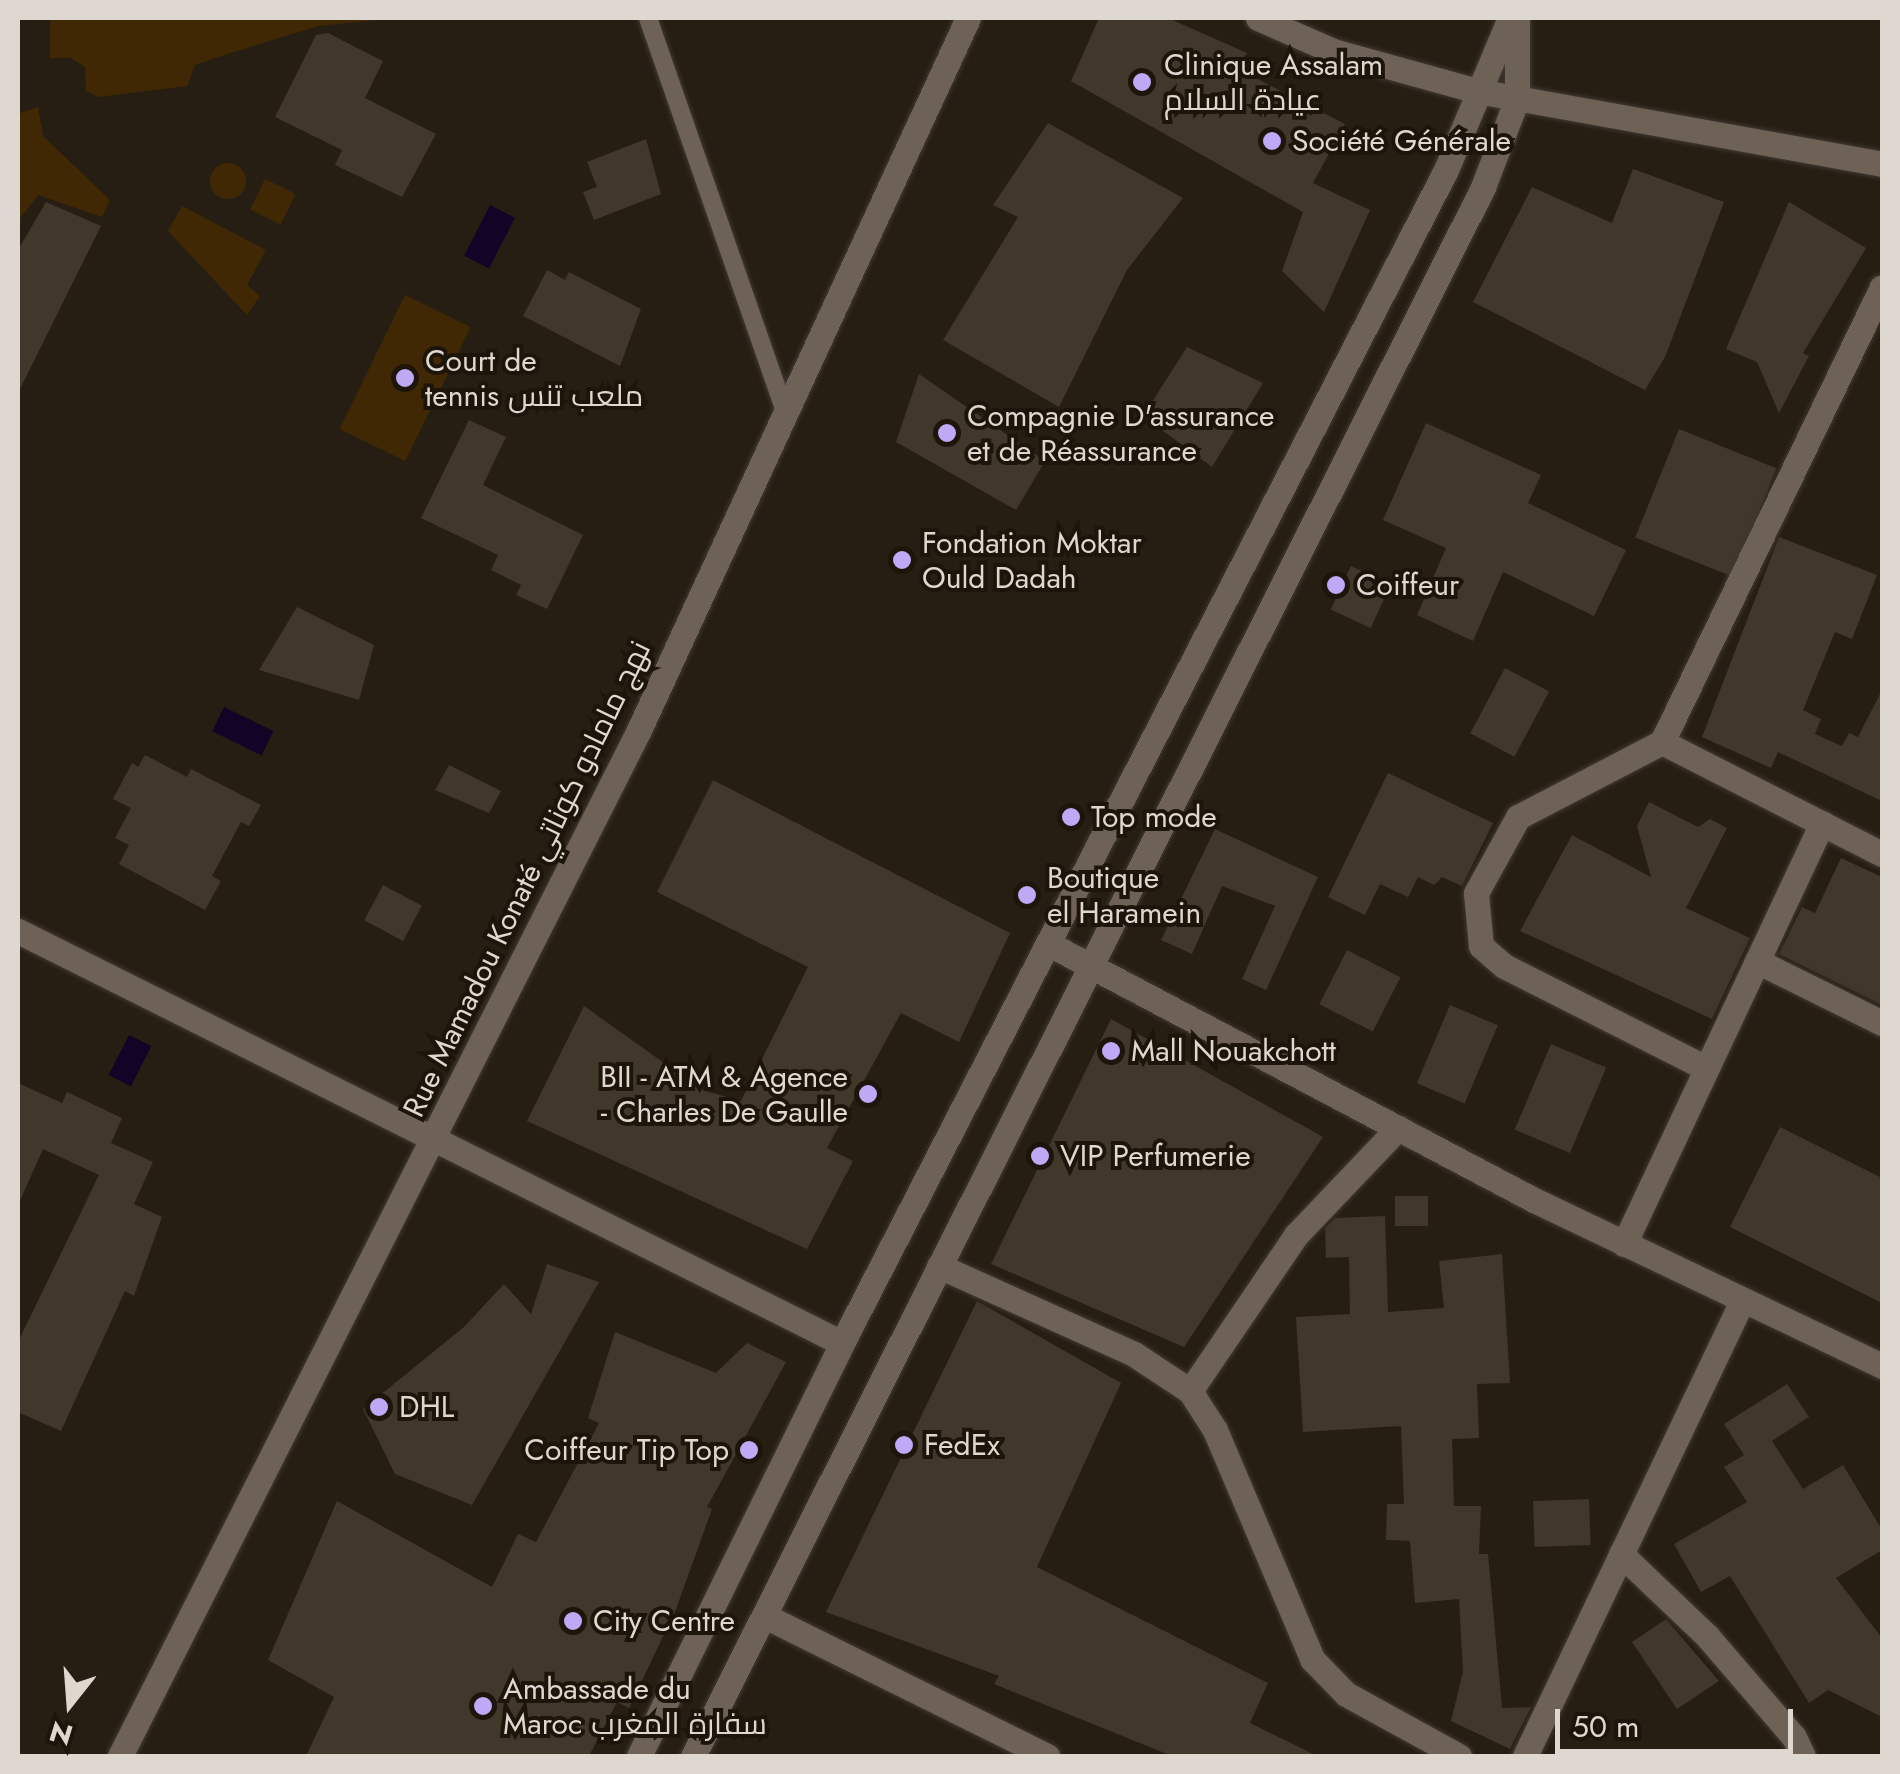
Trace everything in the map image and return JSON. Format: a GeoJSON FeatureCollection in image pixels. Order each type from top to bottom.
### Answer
{"type":"FeatureCollection","features":[{"type":"Feature","properties":{"kind":"street","name":"Rue Mamadou Konaté نهج مامادو كوناتي"},"geometry":{"type":"LineString","coordinates":[[120,1756],[434,1144],[639,730],[784,408],[968,18]]}},
{"type":"Feature","properties":{"kind":"street"},"geometry":{"type":"LineString","coordinates":[[1258,18],[1333,51],[1477,91],[1882,164]]}},
{"type":"Feature","properties":{"kind":"street"},"geometry":{"type":"LineString","coordinates":[[639,1756],[842,1343],[1446,170],[1477,91],[1514,18]]}},
{"type":"Feature","properties":{"kind":"street"},"geometry":{"type":"LineString","coordinates":[[693,1756],[1088,964],[1483,187],[1517,99],[1514,18]]}},
{"type":"Feature","properties":{"kind":"street"},"geometry":{"type":"LineString","coordinates":[[1706,1068],[1504,966],[1481,946],[1473,919],[1476,893],[1518,817],[1662,742],[1882,286]]}},
{"type":"Feature","properties":{"kind":"street"},"geometry":{"type":"LineString","coordinates":[[1662,742],[1882,854]]}},
{"type":"Feature","properties":{"kind":"street"},"geometry":{"type":"LineString","coordinates":[[1624,1244],[1822,823]]}},
{"type":"Feature","properties":{"kind":"street"},"geometry":{"type":"LineString","coordinates":[[18,930],[434,1144],[842,1343]]}},
{"type":"Feature","properties":{"kind":"street"},"geometry":{"type":"LineString","coordinates":[[1050,944],[1624,1244],[1882,1366]]}},
{"type":"Feature","properties":{"kind":"street"},"geometry":{"type":"LineString","coordinates":[[1757,961],[1882,1024]]}},
{"type":"Feature","properties":{"kind":"street"},"geometry":{"type":"LineString","coordinates":[[1190,1391],[1296,1235],[1398,1128]]}},
{"type":"Feature","properties":{"kind":"street"},"geometry":{"type":"LineString","coordinates":[[938,1266],[1134,1354],[1190,1391],[1232,1465],[1312,1659],[1346,1694],[1460,1756]]}},
{"type":"Feature","properties":{"kind":"street"},"geometry":{"type":"LineString","coordinates":[[1525,1756],[1742,1302]]}},
{"type":"Feature","properties":{"kind":"street"},"geometry":{"type":"LineString","coordinates":[[1621,1554],[1708,1636],[1794,1737],[1803,1756]]}},
{"type":"Feature","properties":{"kind":"street"},"geometry":{"type":"LineString","coordinates":[[765,1616],[1047,1756]]}},
{"type":"Feature","properties":{"kind":"lane"},"geometry":{"type":"LineString","coordinates":[[648,18],[784,408]]}},
{"type":"Feature","properties":{"kind":"shaded area"},"geometry":{"type":"Polygon","coordinates":[[[50,18],[396,18],[318,26],[195,65],[187,86],[98,97],[86,91],[85,67],[71,58],[50,58],[50,18]]]}},
{"type":"Feature","properties":{"kind":"shaded area"},"geometry":{"type":"Polygon","coordinates":[[[38,107],[43,136],[110,200],[102,217],[38,195],[18,221],[18,114],[38,107]]]}},
{"type":"Feature","properties":{"kind":"shaded area"},"geometry":{"type":"Polygon","coordinates":[[[228,163],[241,168],[246,181],[241,194],[228,199],[215,194],[210,181],[215,168],[228,163]]]}},
{"type":"Feature","properties":{"kind":"shaded area"},"geometry":{"type":"Polygon","coordinates":[[[265,179],[296,194],[281,224],[250,210],[265,179]]]}},
{"type":"Feature","properties":{"kind":"shaded area"},"geometry":{"type":"Polygon","coordinates":[[[490,205],[515,218],[489,268],[464,256],[490,205]]]}},
{"type":"Feature","properties":{"kind":"shaded area"},"geometry":{"type":"Polygon","coordinates":[[[182,206],[266,250],[247,285],[260,296],[247,315],[168,231],[182,206]]]}},
{"type":"Feature","properties":{"kind":"shaded area","name":"Court de tennis ملعب تنس"},"geometry":{"type":"Polygon","coordinates":[[[405,295],[471,327],[405,461],[340,429],[405,295]]]}},
{"type":"Feature","properties":{"kind":"shaded area"},"geometry":{"type":"Polygon","coordinates":[[[224,707],[273,731],[262,755],[212,731],[224,707]]]}},
{"type":"Feature","properties":{"kind":"shaded area"},"geometry":{"type":"Polygon","coordinates":[[[129,1035],[151,1046],[131,1086],[109,1075],[129,1035]]]}},
{"type":"Feature","properties":{"kind":"building"},"geometry":{"type":"Polygon","coordinates":[[[1099,18],[1168,18],[1247,53],[1236,68],[1345,124],[1313,183],[1370,210],[1324,312],[1282,271],[1303,212],[1071,81],[1099,18]]]}},
{"type":"Feature","properties":{"kind":"building"},"geometry":{"type":"Polygon","coordinates":[[[328,33],[383,61],[365,98],[436,134],[402,197],[335,165],[342,150],[275,117],[316,35],[328,33]]]}},
{"type":"Feature","properties":{"kind":"building"},"geometry":{"type":"Polygon","coordinates":[[[1048,123],[1183,198],[1127,270],[1059,407],[943,340],[1018,217],[993,205],[1048,123]]]}},
{"type":"Feature","properties":{"kind":"building"},"geometry":{"type":"Polygon","coordinates":[[[646,139],[661,194],[594,220],[583,192],[597,187],[587,162],[646,139]]]}},
{"type":"Feature","properties":{"kind":"building"},"geometry":{"type":"Polygon","coordinates":[[[1633,169],[1724,202],[1665,357],[1645,390],[1473,302],[1532,187],[1612,223],[1633,169]]]}},
{"type":"Feature","properties":{"kind":"building"},"geometry":{"type":"Polygon","coordinates":[[[46,202],[101,226],[18,393],[18,250],[46,202]]]}},
{"type":"Feature","properties":{"kind":"building"},"geometry":{"type":"Polygon","coordinates":[[[1789,202],[1866,248],[1803,353],[1809,356],[1779,413],[1757,362],[1726,349],[1789,202]]]}},
{"type":"Feature","properties":{"kind":"building"},"geometry":{"type":"Polygon","coordinates":[[[547,270],[565,280],[569,272],[641,309],[620,366],[523,316],[547,270]]]}},
{"type":"Feature","properties":{"kind":"building"},"geometry":{"type":"Polygon","coordinates":[[[1187,347],[1263,383],[1212,467],[1143,416],[1187,347]]]}},
{"type":"Feature","properties":{"kind":"building"},"geometry":{"type":"Polygon","coordinates":[[[919,374],[1045,461],[1016,510],[896,442],[919,374]]]}},
{"type":"Feature","properties":{"kind":"building"},"geometry":{"type":"Polygon","coordinates":[[[469,420],[506,437],[483,485],[583,535],[547,609],[516,595],[521,585],[491,570],[498,555],[421,518],[469,420]]]}},
{"type":"Feature","properties":{"kind":"building"},"geometry":{"type":"Polygon","coordinates":[[[1426,423],[1541,475],[1528,503],[1626,550],[1594,616],[1503,572],[1473,641],[1417,615],[1446,548],[1383,520],[1426,423]]]}},
{"type":"Feature","properties":{"kind":"building"},"geometry":{"type":"Polygon","coordinates":[[[1679,429],[1776,468],[1733,577],[1635,537],[1679,429]]]}},
{"type":"Feature","properties":{"kind":"building"},"geometry":{"type":"Polygon","coordinates":[[[1779,537],[1877,575],[1852,639],[1835,632],[1803,710],[1821,719],[1815,734],[1842,746],[1849,733],[1858,737],[1882,690],[1882,801],[1778,752],[1771,768],[1702,737],[1779,537]]]}},
{"type":"Feature","properties":{"kind":"building"},"geometry":{"type":"Polygon","coordinates":[[[1351,566],[1391,585],[1371,628],[1331,610],[1351,566]]]}},
{"type":"Feature","properties":{"kind":"building"},"geometry":{"type":"Polygon","coordinates":[[[297,607],[374,645],[359,700],[259,670],[297,607]]]}},
{"type":"Feature","properties":{"kind":"building"},"geometry":{"type":"Polygon","coordinates":[[[1505,668],[1549,691],[1514,757],[1470,733],[1505,668]]]}},
{"type":"Feature","properties":{"kind":"building"},"geometry":{"type":"Polygon","coordinates":[[[145,755],[187,777],[191,769],[261,805],[249,826],[241,822],[212,876],[221,881],[205,910],[119,864],[129,845],[115,838],[131,808],[113,799],[132,763],[138,767],[145,755]]]}},
{"type":"Feature","properties":{"kind":"building"},"geometry":{"type":"Polygon","coordinates":[[[449,765],[501,791],[489,813],[435,790],[449,765]]]}},
{"type":"Feature","properties":{"kind":"building"},"geometry":{"type":"Polygon","coordinates":[[[1388,773],[1493,823],[1462,886],[1442,877],[1434,885],[1418,877],[1408,897],[1380,884],[1365,915],[1328,897],[1388,773]]]}},
{"type":"Feature","properties":{"kind":"building"},"geometry":{"type":"Polygon","coordinates":[[[713,780],[1010,933],[959,1042],[901,1013],[827,1148],[853,1161],[807,1249],[527,1121],[584,1006],[702,1090],[741,1101],[808,967],[657,892],[713,780]]]}},
{"type":"Feature","properties":{"kind":"building"},"geometry":{"type":"Polygon","coordinates":[[[1649,802],[1698,827],[1710,819],[1727,828],[1686,908],[1750,938],[1712,1019],[1520,931],[1572,835],[1651,877],[1637,826],[1649,802]]]}},
{"type":"Feature","properties":{"kind":"building"},"geometry":{"type":"Polygon","coordinates":[[[1215,829],[1318,877],[1266,990],[1242,979],[1275,906],[1222,886],[1192,954],[1161,940],[1215,829]]]}},
{"type":"Feature","properties":{"kind":"building"},"geometry":{"type":"Polygon","coordinates":[[[1841,858],[1882,877],[1882,1005],[1779,954],[1802,907],[1815,913],[1841,858]]]}},
{"type":"Feature","properties":{"kind":"building"},"geometry":{"type":"Polygon","coordinates":[[[383,885],[422,906],[403,941],[364,920],[383,885]]]}},
{"type":"Feature","properties":{"kind":"building"},"geometry":{"type":"Polygon","coordinates":[[[1347,950],[1400,977],[1373,1032],[1319,1004],[1347,950]]]}},
{"type":"Feature","properties":{"kind":"building"},"geometry":{"type":"Polygon","coordinates":[[[1450,1005],[1498,1025],[1465,1104],[1417,1083],[1450,1005]]]}},
{"type":"Feature","properties":{"kind":"building"},"geometry":{"type":"Polygon","coordinates":[[[1111,1019],[1323,1137],[1184,1347],[991,1264],[1111,1019]]]}},
{"type":"Feature","properties":{"kind":"building"},"geometry":{"type":"Polygon","coordinates":[[[1551,1044],[1606,1067],[1570,1153],[1515,1130],[1551,1044]]]}},
{"type":"Feature","properties":{"kind":"building"},"geometry":{"type":"Polygon","coordinates":[[[18,1083],[62,1103],[67,1092],[122,1118],[111,1143],[153,1162],[134,1204],[162,1217],[134,1296],[125,1291],[61,1431],[18,1412],[18,1342],[99,1175],[43,1149],[18,1205],[18,1083]]]}},
{"type":"Feature","properties":{"kind":"building"},"geometry":{"type":"Polygon","coordinates":[[[1780,1127],[1882,1178],[1882,1303],[1730,1227],[1780,1127]]]}},
{"type":"Feature","properties":{"kind":"building"},"geometry":{"type":"Polygon","coordinates":[[[1395,1196],[1428,1196],[1428,1226],[1395,1226],[1395,1196]]]}},
{"type":"Feature","properties":{"kind":"building"},"geometry":{"type":"Polygon","coordinates":[[[1385,1216],[1388,1312],[1444,1308],[1439,1261],[1502,1254],[1510,1383],[1477,1384],[1479,1438],[1452,1439],[1454,1506],[1481,1506],[1479,1554],[1488,1554],[1502,1708],[1531,1707],[1510,1749],[1451,1721],[1463,1672],[1459,1599],[1415,1603],[1410,1541],[1386,1540],[1387,1504],[1404,1504],[1401,1426],[1303,1432],[1296,1317],[1350,1314],[1349,1257],[1326,1258],[1325,1228],[1335,1218],[1385,1216]]]}},
{"type":"Feature","properties":{"kind":"building"},"geometry":{"type":"Polygon","coordinates":[[[547,1264],[599,1282],[472,1505],[395,1474],[363,1409],[464,1327],[504,1284],[531,1314],[547,1264]]]}},
{"type":"Feature","properties":{"kind":"building"},"geometry":{"type":"Polygon","coordinates":[[[977,1301],[1121,1383],[1037,1567],[1268,1683],[1250,1723],[1317,1756],[1172,1756],[994,1684],[999,1676],[826,1612],[977,1301]]]}},
{"type":"Feature","properties":{"kind":"building"},"geometry":{"type":"Polygon","coordinates":[[[615,1332],[716,1373],[747,1343],[786,1362],[707,1507],[712,1509],[676,1609],[629,1708],[617,1702],[589,1756],[306,1756],[334,1697],[268,1660],[337,1501],[492,1587],[518,1534],[536,1542],[599,1423],[588,1418],[615,1332]]]}},
{"type":"Feature","properties":{"kind":"building"},"geometry":{"type":"Polygon","coordinates":[[[1787,1384],[1809,1417],[1772,1441],[1803,1489],[1843,1465],[1882,1530],[1882,1550],[1836,1578],[1882,1638],[1882,1717],[1828,1690],[1809,1703],[1730,1576],[1701,1592],[1674,1544],[1747,1502],[1724,1467],[1744,1455],[1724,1424],[1787,1384]]]}},
{"type":"Feature","properties":{"kind":"building"},"geometry":{"type":"Polygon","coordinates":[[[1589,1499],[1591,1545],[1535,1547],[1533,1501],[1589,1499]]]}},
{"type":"Feature","properties":{"kind":"building"},"geometry":{"type":"Polygon","coordinates":[[[1666,1619],[1719,1681],[1677,1709],[1632,1642],[1666,1619]]]}},
{"type":"Feature","properties":{"kind":"place","name":"Clinique Assalam عيادة السلام"},"geometry":{"type":"Point","coordinates":[1142,82]}},
{"type":"Feature","properties":{"kind":"place","name":"Société Générale"},"geometry":{"type":"Point","coordinates":[1272,141]}},
{"type":"Feature","properties":{"kind":"place","name":"Court de tennis ملعب تنس"},"geometry":{"type":"Point","coordinates":[405,378]}},
{"type":"Feature","properties":{"kind":"place","name":"Compagnie D'assurance et de Réassurance"},"geometry":{"type":"Point","coordinates":[947,433]}},
{"type":"Feature","properties":{"kind":"place","name":"Fondation Moktar Ould Dadah"},"geometry":{"type":"Point","coordinates":[902,560]}},
{"type":"Feature","properties":{"kind":"place","name":"Coiffeur"},"geometry":{"type":"Point","coordinates":[1336,585]}},
{"type":"Feature","properties":{"kind":"place","name":"Top mode"},"geometry":{"type":"Point","coordinates":[1071,817]}},
{"type":"Feature","properties":{"kind":"place","name":"Boutique el Haramein"},"geometry":{"type":"Point","coordinates":[1027,895]}},
{"type":"Feature","properties":{"kind":"place","name":"Mall Nouakchott"},"geometry":{"type":"Point","coordinates":[1111,1051]}},
{"type":"Feature","properties":{"kind":"place","name":"BII - ATM & Agence - Charles De Gaulle"},"geometry":{"type":"Point","coordinates":[868,1094]}},
{"type":"Feature","properties":{"kind":"place","name":"VIP Perfumerie"},"geometry":{"type":"Point","coordinates":[1040,1156]}},
{"type":"Feature","properties":{"kind":"place","name":"DHL"},"geometry":{"type":"Point","coordinates":[379,1407]}},
{"type":"Feature","properties":{"kind":"place","name":"FedEx"},"geometry":{"type":"Point","coordinates":[904,1445]}},
{"type":"Feature","properties":{"kind":"place","name":"Coiffeur Tip Top"},"geometry":{"type":"Point","coordinates":[749,1450]}},
{"type":"Feature","properties":{"kind":"place","name":"City Centre"},"geometry":{"type":"Point","coordinates":[573,1621]}},
{"type":"Feature","properties":{"kind":"place","name":"Ambassade du Maroc سفارة المغرب"},"geometry":{"type":"Point","coordinates":[483,1706]}}]}
